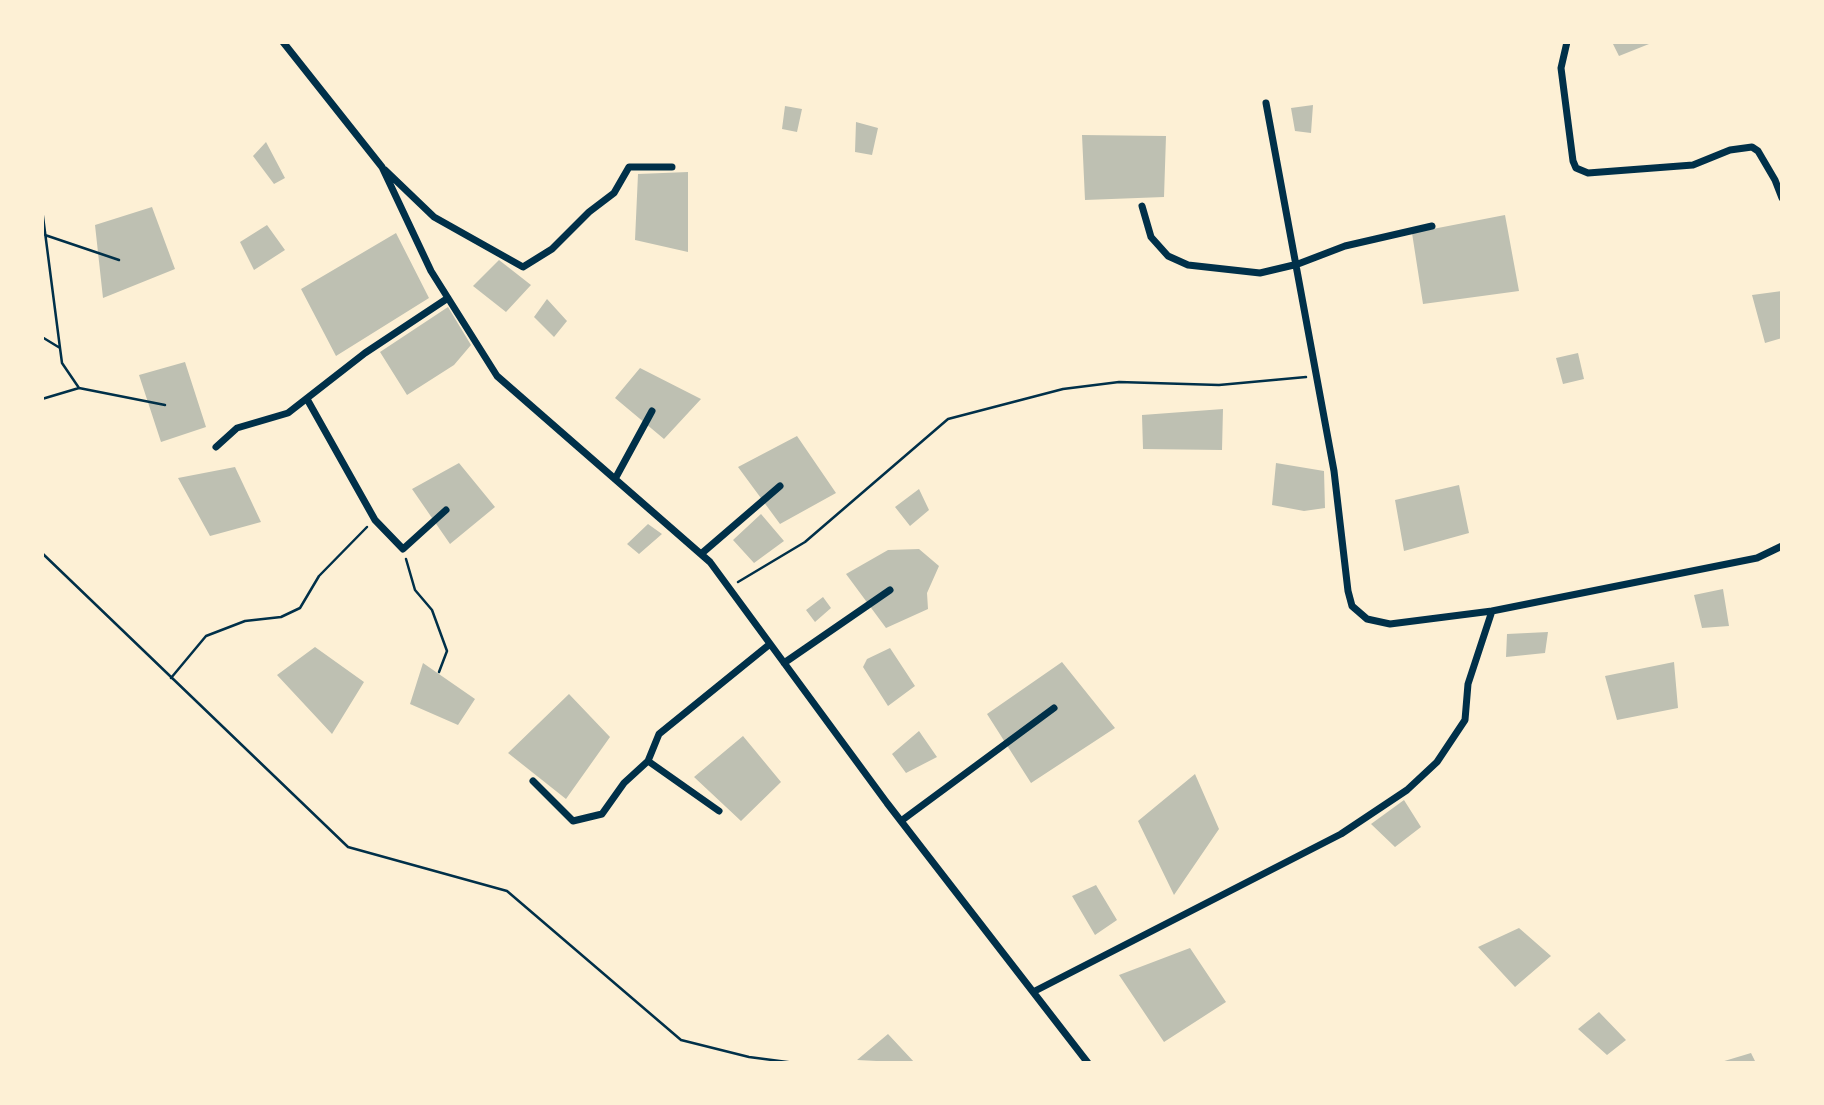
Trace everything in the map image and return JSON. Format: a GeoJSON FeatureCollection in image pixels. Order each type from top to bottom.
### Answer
{"type":"FeatureCollection","features":[{"type":"Feature","properties":{"kind":"street"},"geometry":{"type":"LineString","coordinates":[[283,42],[382,167],[434,217],[523,267],[552,249],[589,212],[614,193],[629,167],[672,167]]}},
{"type":"Feature","properties":{"kind":"street"},"geometry":{"type":"LineString","coordinates":[[1567,42],[1561,68],[1576,168],[1588,173],[1693,165],[1730,150],[1752,147],[1758,151],[1782,198]]}},
{"type":"Feature","properties":{"kind":"street"},"geometry":{"type":"LineString","coordinates":[[1266,103],[1298,264],[1334,471],[1348,591],[1352,606],[1367,620],[1390,624],[1492,611],[1757,558],[1782,547]]}},
{"type":"Feature","properties":{"kind":"street"},"geometry":{"type":"LineString","coordinates":[[382,167],[430,271],[497,376],[701,554],[729,587],[901,821],[1088,1063]]}},
{"type":"Feature","properties":{"kind":"street"},"geometry":{"type":"LineString","coordinates":[[1142,206],[1151,237],[1168,256],[1188,265],[1260,273],[1298,264],[1345,246],[1432,226]]}},
{"type":"Feature","properties":{"kind":"street"},"geometry":{"type":"LineString","coordinates":[[216,447],[237,428],[288,413],[365,352],[448,298]]}},
{"type":"Feature","properties":{"kind":"street"},"geometry":{"type":"LineString","coordinates":[[307,399],[374,520],[403,549],[446,510]]}},
{"type":"Feature","properties":{"kind":"street"},"geometry":{"type":"LineString","coordinates":[[614,479],[652,411]]}},
{"type":"Feature","properties":{"kind":"street"},"geometry":{"type":"LineString","coordinates":[[701,554],[780,486]]}},
{"type":"Feature","properties":{"kind":"street"},"geometry":{"type":"LineString","coordinates":[[784,663],[890,590]]}},
{"type":"Feature","properties":{"kind":"street"},"geometry":{"type":"LineString","coordinates":[[1033,992],[1341,834],[1407,790],[1437,762],[1465,720],[1468,684],[1492,611]]}},
{"type":"Feature","properties":{"kind":"street"},"geometry":{"type":"LineString","coordinates":[[533,781],[573,821],[602,814],[624,783],[648,761],[659,734],[770,644]]}},
{"type":"Feature","properties":{"kind":"street"},"geometry":{"type":"LineString","coordinates":[[901,821],[1054,708]]}},
{"type":"Feature","properties":{"kind":"street"},"geometry":{"type":"LineString","coordinates":[[648,761],[719,811]]}},
{"type":"Feature","properties":{"kind":"path"},"geometry":{"type":"LineString","coordinates":[[42,209],[62,363],[79,388]]}},
{"type":"Feature","properties":{"kind":"path"},"geometry":{"type":"LineString","coordinates":[[45,235],[119,260]]}},
{"type":"Feature","properties":{"kind":"path"},"geometry":{"type":"LineString","coordinates":[[42,337],[60,348]]}},
{"type":"Feature","properties":{"kind":"path"},"geometry":{"type":"LineString","coordinates":[[729,587],[805,542],[948,419],[1063,389],[1119,382],[1219,385],[1317,376]]}},
{"type":"Feature","properties":{"kind":"path"},"geometry":{"type":"LineString","coordinates":[[42,399],[79,388],[165,405]]}},
{"type":"Feature","properties":{"kind":"path"},"geometry":{"type":"LineString","coordinates":[[170,679],[206,636],[245,621],[281,617],[299,608],[319,576],[374,520]]}},
{"type":"Feature","properties":{"kind":"path"},"geometry":{"type":"LineString","coordinates":[[403,549],[415,590],[432,610],[447,651],[439,672]]}},
{"type":"Feature","properties":{"kind":"path"},"geometry":{"type":"LineString","coordinates":[[42,553],[348,848],[507,891],[681,1040],[748,1057],[795,1063]]}},
{"type":"Feature","properties":{"kind":"building"},"geometry":{"type":"Polygon","coordinates":[[[1612,42],[1654,42],[1619,56],[1612,42]]]}},
{"type":"Feature","properties":{"kind":"building"},"geometry":{"type":"Polygon","coordinates":[[[1313,105],[1311,133],[1295,131],[1291,108],[1313,105]]]}},
{"type":"Feature","properties":{"kind":"building"},"geometry":{"type":"Polygon","coordinates":[[[785,106],[802,109],[797,132],[782,129],[785,106]]]}},
{"type":"Feature","properties":{"kind":"building"},"geometry":{"type":"Polygon","coordinates":[[[856,122],[878,128],[872,155],[855,152],[856,122]]]}},
{"type":"Feature","properties":{"kind":"building"},"geometry":{"type":"Polygon","coordinates":[[[1082,135],[1166,136],[1164,197],[1085,200],[1082,135]]]}},
{"type":"Feature","properties":{"kind":"building"},"geometry":{"type":"Polygon","coordinates":[[[266,142],[285,178],[274,184],[253,156],[266,142]]]}},
{"type":"Feature","properties":{"kind":"building"},"geometry":{"type":"Polygon","coordinates":[[[688,172],[688,252],[635,240],[638,174],[688,172]]]}},
{"type":"Feature","properties":{"kind":"building"},"geometry":{"type":"Polygon","coordinates":[[[152,207],[175,269],[103,298],[95,225],[152,207]]]}},
{"type":"Feature","properties":{"kind":"building"},"geometry":{"type":"Polygon","coordinates":[[[1505,215],[1519,291],[1423,304],[1412,233],[1505,215]]]}},
{"type":"Feature","properties":{"kind":"building"},"geometry":{"type":"Polygon","coordinates":[[[267,225],[285,250],[254,270],[240,242],[267,225]]]}},
{"type":"Feature","properties":{"kind":"building"},"geometry":{"type":"Polygon","coordinates":[[[396,233],[429,298],[336,356],[301,289],[396,233]]]}},
{"type":"Feature","properties":{"kind":"building"},"geometry":{"type":"Polygon","coordinates":[[[499,260],[531,285],[506,312],[473,286],[499,260]]]}},
{"type":"Feature","properties":{"kind":"building"},"geometry":{"type":"Polygon","coordinates":[[[1782,291],[1782,338],[1765,343],[1752,295],[1782,291]]]}},
{"type":"Feature","properties":{"kind":"building"},"geometry":{"type":"Polygon","coordinates":[[[547,299],[567,321],[554,337],[534,317],[547,299]]]}},
{"type":"Feature","properties":{"kind":"building"},"geometry":{"type":"Polygon","coordinates":[[[448,307],[471,345],[454,365],[407,395],[380,352],[448,307]]]}},
{"type":"Feature","properties":{"kind":"building"},"geometry":{"type":"Polygon","coordinates":[[[1578,353],[1584,379],[1563,384],[1556,358],[1578,353]]]}},
{"type":"Feature","properties":{"kind":"building"},"geometry":{"type":"Polygon","coordinates":[[[185,362],[206,427],[161,442],[139,375],[185,362]]]}},
{"type":"Feature","properties":{"kind":"building"},"geometry":{"type":"Polygon","coordinates":[[[640,368],[701,399],[664,439],[615,398],[640,368]]]}},
{"type":"Feature","properties":{"kind":"building"},"geometry":{"type":"Polygon","coordinates":[[[1223,409],[1222,450],[1143,449],[1142,415],[1223,409]]]}},
{"type":"Feature","properties":{"kind":"building"},"geometry":{"type":"Polygon","coordinates":[[[797,436],[836,493],[780,524],[738,467],[797,436]]]}},
{"type":"Feature","properties":{"kind":"building"},"geometry":{"type":"Polygon","coordinates":[[[459,463],[495,507],[450,544],[412,489],[459,463]]]}},
{"type":"Feature","properties":{"kind":"building"},"geometry":{"type":"Polygon","coordinates":[[[1276,463],[1324,471],[1325,508],[1304,511],[1272,505],[1276,463]]]}},
{"type":"Feature","properties":{"kind":"building"},"geometry":{"type":"Polygon","coordinates":[[[235,467],[261,522],[210,536],[178,478],[235,467]]]}},
{"type":"Feature","properties":{"kind":"building"},"geometry":{"type":"Polygon","coordinates":[[[1459,485],[1469,533],[1404,551],[1395,500],[1459,485]]]}},
{"type":"Feature","properties":{"kind":"building"},"geometry":{"type":"Polygon","coordinates":[[[919,489],[929,510],[910,526],[895,507],[919,489]]]}},
{"type":"Feature","properties":{"kind":"building"},"geometry":{"type":"Polygon","coordinates":[[[761,514],[784,541],[754,563],[733,540],[761,514]]]}},
{"type":"Feature","properties":{"kind":"building"},"geometry":{"type":"Polygon","coordinates":[[[648,524],[662,534],[639,554],[627,544],[648,524]]]}},
{"type":"Feature","properties":{"kind":"building"},"geometry":{"type":"Polygon","coordinates":[[[919,549],[939,566],[927,593],[928,609],[886,628],[846,574],[888,550],[919,549]]]}},
{"type":"Feature","properties":{"kind":"building"},"geometry":{"type":"Polygon","coordinates":[[[1723,589],[1729,626],[1702,628],[1694,595],[1723,589]]]}},
{"type":"Feature","properties":{"kind":"building"},"geometry":{"type":"Polygon","coordinates":[[[823,597],[831,608],[815,622],[806,610],[823,597]]]}},
{"type":"Feature","properties":{"kind":"building"},"geometry":{"type":"Polygon","coordinates":[[[1548,632],[1545,653],[1506,657],[1507,634],[1548,632]]]}},
{"type":"Feature","properties":{"kind":"building"},"geometry":{"type":"Polygon","coordinates":[[[315,647],[364,682],[332,734],[277,675],[315,647]]]}},
{"type":"Feature","properties":{"kind":"building"},"geometry":{"type":"Polygon","coordinates":[[[890,648],[915,686],[888,706],[863,667],[867,659],[890,648]]]}},
{"type":"Feature","properties":{"kind":"building"},"geometry":{"type":"Polygon","coordinates":[[[1062,662],[1115,728],[1031,783],[987,714],[1062,662]]]}},
{"type":"Feature","properties":{"kind":"building"},"geometry":{"type":"Polygon","coordinates":[[[1674,662],[1678,708],[1617,720],[1605,676],[1674,662]]]}},
{"type":"Feature","properties":{"kind":"building"},"geometry":{"type":"Polygon","coordinates":[[[423,663],[475,699],[458,725],[410,704],[423,663]]]}},
{"type":"Feature","properties":{"kind":"building"},"geometry":{"type":"Polygon","coordinates":[[[569,694],[610,737],[566,799],[508,753],[569,694]]]}},
{"type":"Feature","properties":{"kind":"building"},"geometry":{"type":"Polygon","coordinates":[[[919,731],[937,757],[906,773],[892,754],[919,731]]]}},
{"type":"Feature","properties":{"kind":"building"},"geometry":{"type":"Polygon","coordinates":[[[743,736],[781,782],[741,821],[694,777],[743,736]]]}},
{"type":"Feature","properties":{"kind":"building"},"geometry":{"type":"Polygon","coordinates":[[[1195,774],[1219,829],[1174,895],[1138,821],[1195,774]]]}},
{"type":"Feature","properties":{"kind":"building"},"geometry":{"type":"Polygon","coordinates":[[[1404,800],[1421,827],[1395,847],[1371,824],[1404,800]]]}},
{"type":"Feature","properties":{"kind":"building"},"geometry":{"type":"Polygon","coordinates":[[[1096,885],[1117,920],[1095,935],[1072,896],[1096,885]]]}},
{"type":"Feature","properties":{"kind":"building"},"geometry":{"type":"Polygon","coordinates":[[[1519,928],[1551,956],[1515,987],[1478,947],[1519,928]]]}},
{"type":"Feature","properties":{"kind":"building"},"geometry":{"type":"Polygon","coordinates":[[[1190,948],[1226,1002],[1164,1042],[1119,975],[1190,948]]]}},
{"type":"Feature","properties":{"kind":"building"},"geometry":{"type":"Polygon","coordinates":[[[1599,1012],[1626,1040],[1607,1055],[1578,1029],[1599,1012]]]}},
{"type":"Feature","properties":{"kind":"building"},"geometry":{"type":"Polygon","coordinates":[[[888,1034],[915,1063],[857,1060],[888,1034]]]}},
{"type":"Feature","properties":{"kind":"building"},"geometry":{"type":"Polygon","coordinates":[[[1751,1053],[1756,1063],[1721,1063],[1721,1062],[1751,1053]]]}}]}
